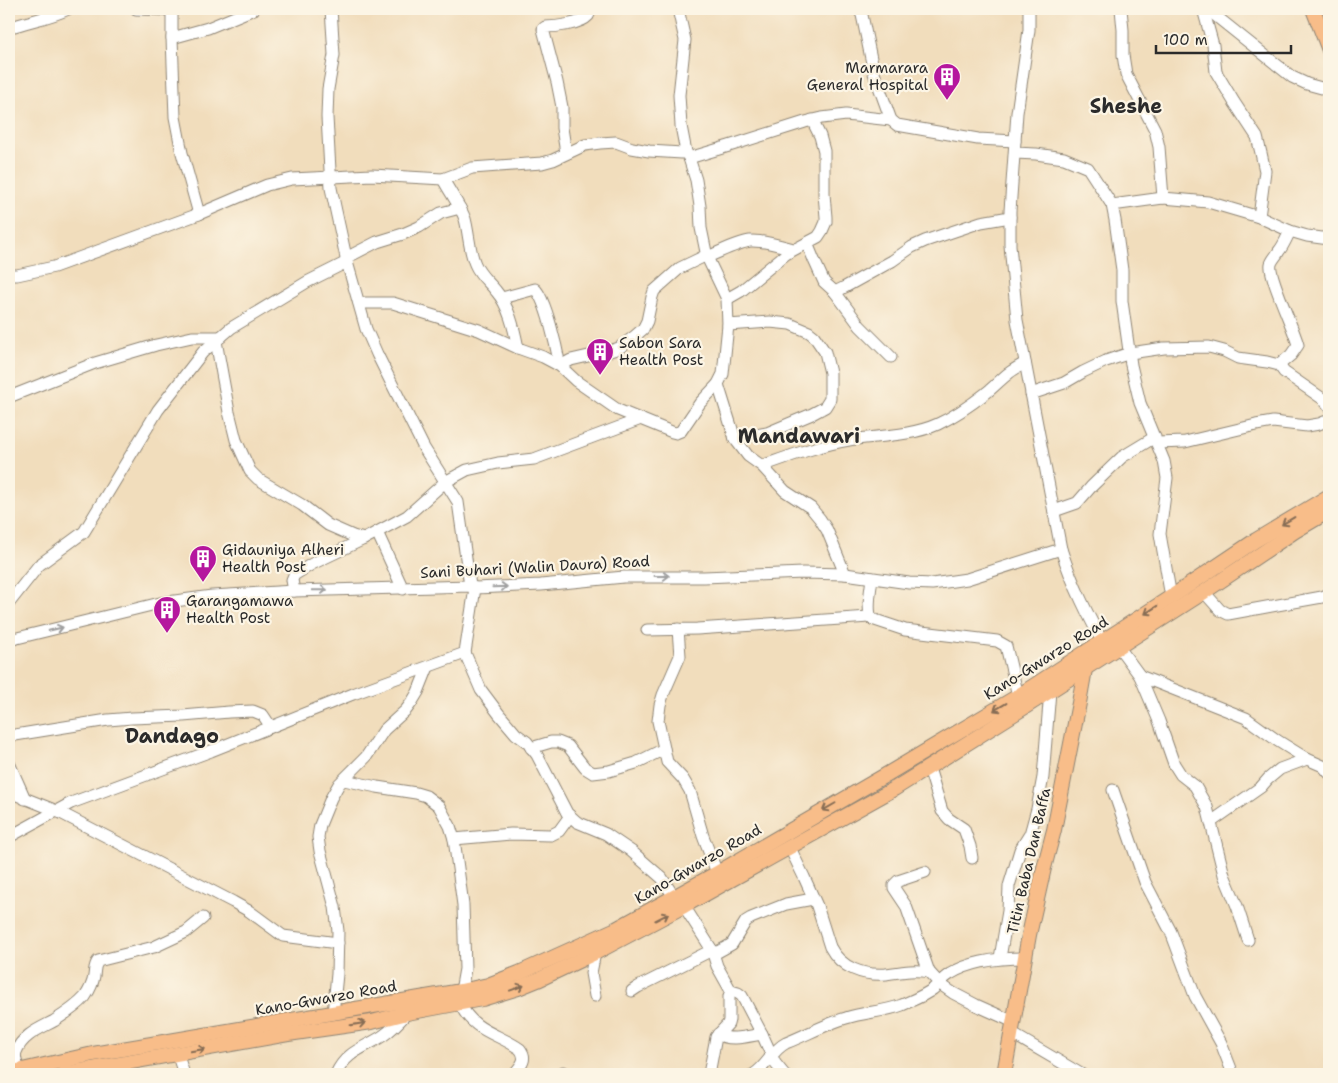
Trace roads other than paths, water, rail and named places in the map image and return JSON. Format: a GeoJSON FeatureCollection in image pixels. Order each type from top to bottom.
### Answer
{"type":"FeatureCollection","features":[{"type":"Feature","properties":{"kind":"main road"},"geometry":{"type":"LineString","coordinates":[[1313,9],[1329,50]]}},
{"type":"Feature","properties":{"kind":"main road","name":"Kano-Gwarzo Road"},"geometry":{"type":"LineString","coordinates":[[1109,647],[1171,597],[1256,540],[1329,496]]}},
{"type":"Feature","properties":{"kind":"main road","name":"Kano-Gwarzo Road"},"geometry":{"type":"LineString","coordinates":[[64,1074],[288,1034],[346,1026],[384,1012],[460,998],[497,995],[518,988],[595,953],[679,902],[717,873],[1018,696],[1083,662],[1204,592],[1295,531],[1329,511]]}},
{"type":"Feature","properties":{"kind":"main road","name":"Kano-Gwarzo Road"},"geometry":{"type":"LineString","coordinates":[[14,1072],[93,1054],[333,1014],[357,1008],[407,1013],[460,998],[679,902],[790,848],[929,768],[1050,691],[1083,662]]}},
{"type":"Feature","properties":{"kind":"main road","name":"Titin Baba Dan Baffa"},"geometry":{"type":"LineString","coordinates":[[1004,1074],[1024,958],[1054,830],[1079,703],[1083,662]]}},
{"type":"Feature","properties":{"kind":"main road"},"geometry":{"type":"LineString","coordinates":[[856,791],[866,805]]}},
{"type":"Feature","properties":{"kind":"street"},"geometry":{"type":"LineString","coordinates":[[9,28],[68,9]]}},
{"type":"Feature","properties":{"kind":"street"},"geometry":{"type":"LineString","coordinates":[[136,9],[172,10],[175,117],[182,153],[199,214]]}},
{"type":"Feature","properties":{"kind":"street"},"geometry":{"type":"LineString","coordinates":[[172,38],[208,28],[254,9]]}},
{"type":"Feature","properties":{"kind":"street"},"geometry":{"type":"LineString","coordinates":[[331,9],[334,55],[328,89],[327,117],[331,188],[347,260],[366,328],[424,448],[458,502],[472,587],[465,653],[481,690],[516,734],[527,742],[537,755],[567,813],[576,822],[606,834],[662,878],[713,952],[717,966],[731,991],[742,996],[775,1063],[784,1074]]}},
{"type":"Feature","properties":{"kind":"street"},"geometry":{"type":"LineString","coordinates":[[566,153],[562,128],[562,107],[543,29],[582,20],[588,16],[592,9]]}},
{"type":"Feature","properties":{"kind":"street"},"geometry":{"type":"LineString","coordinates":[[359,303],[393,303],[479,330],[518,348],[544,357],[560,366],[576,382],[618,410],[672,432],[681,431],[700,403],[718,384],[723,374],[728,325],[727,299],[707,256],[701,228],[696,180],[687,155],[681,126],[679,95],[685,40],[678,9]]}},
{"type":"Feature","properties":{"kind":"street"},"geometry":{"type":"LineString","coordinates":[[859,9],[862,15],[874,73],[891,120],[897,125],[978,139],[1016,141]]}},
{"type":"Feature","properties":{"kind":"street"},"geometry":{"type":"LineString","coordinates":[[1029,9],[1030,30],[1017,113],[1010,245],[1016,310],[1025,363],[1061,549],[1071,577],[1109,647],[1140,676],[1246,718],[1307,759],[1327,767]]}},
{"type":"Feature","properties":{"kind":"street"},"geometry":{"type":"LineString","coordinates":[[1121,9],[1123,55],[1126,74],[1155,130],[1159,147],[1163,198]]}},
{"type":"Feature","properties":{"kind":"street"},"geometry":{"type":"LineString","coordinates":[[1203,9],[1213,45],[1216,72],[1257,137],[1265,172],[1259,217]]}},
{"type":"Feature","properties":{"kind":"street"},"geometry":{"type":"LineString","coordinates":[[1207,9],[1292,77],[1307,84],[1329,90]]}},
{"type":"Feature","properties":{"kind":"street"},"geometry":{"type":"LineString","coordinates":[[9,275],[54,267],[199,214],[267,185],[292,179],[372,175],[442,179],[472,168],[542,163],[585,145],[616,142],[632,148],[687,155],[729,146],[812,120],[846,115],[891,120]]}},
{"type":"Feature","properties":{"kind":"street"},"geometry":{"type":"LineString","coordinates":[[727,299],[741,291],[786,254],[818,237],[826,222],[823,177],[825,165],[824,151],[820,136],[812,120]]}},
{"type":"Feature","properties":{"kind":"street"},"geometry":{"type":"LineString","coordinates":[[1015,153],[1064,158],[1088,168],[1112,205],[1122,270],[1122,301],[1130,364],[1140,403],[1164,461],[1167,478],[1160,534],[1171,597]]}},
{"type":"Feature","properties":{"kind":"street"},"geometry":{"type":"LineString","coordinates":[[442,179],[465,219],[475,264],[482,277],[502,298],[508,310],[518,348]]}},
{"type":"Feature","properties":{"kind":"street"},"geometry":{"type":"LineString","coordinates":[[1112,205],[1163,198],[1208,202],[1259,217],[1307,236],[1329,239]]}},
{"type":"Feature","properties":{"kind":"street"},"geometry":{"type":"LineString","coordinates":[[9,603],[39,565],[84,532],[158,410],[203,352],[231,328],[377,242],[419,227],[441,212],[460,208]]}},
{"type":"Feature","properties":{"kind":"street"},"geometry":{"type":"LineString","coordinates":[[835,292],[925,241],[981,222],[1010,218]]}},
{"type":"Feature","properties":{"kind":"street"},"geometry":{"type":"LineString","coordinates":[[1279,365],[1298,345],[1271,268],[1271,263],[1290,230]]}},
{"type":"Feature","properties":{"kind":"street"},"geometry":{"type":"LineString","coordinates":[[560,366],[571,360],[619,348],[635,336],[643,329],[647,321],[654,291],[680,268],[749,241],[794,249]]}},
{"type":"Feature","properties":{"kind":"street"},"geometry":{"type":"LineString","coordinates":[[807,243],[824,282],[835,292],[860,326],[891,358]]}},
{"type":"Feature","properties":{"kind":"street"},"geometry":{"type":"LineString","coordinates":[[502,298],[535,289],[538,291],[556,344],[560,366]]}},
{"type":"Feature","properties":{"kind":"street"},"geometry":{"type":"LineString","coordinates":[[728,325],[770,322],[790,324],[809,332],[825,352],[830,373],[830,399],[825,407],[767,433],[735,439]]}},
{"type":"Feature","properties":{"kind":"street"},"geometry":{"type":"LineString","coordinates":[[9,397],[95,363],[156,345],[192,337],[218,339]]}},
{"type":"Feature","properties":{"kind":"street"},"geometry":{"type":"LineString","coordinates":[[218,339],[229,412],[236,440],[250,471],[258,479],[302,505],[328,525],[364,539]]}},
{"type":"Feature","properties":{"kind":"street"},"geometry":{"type":"LineString","coordinates":[[1031,394],[1064,383],[1106,361],[1130,353],[1164,348],[1209,347],[1224,351],[1238,358],[1279,365],[1284,372],[1323,399],[1329,406]]}},
{"type":"Feature","properties":{"kind":"street"},"geometry":{"type":"LineString","coordinates":[[762,466],[829,444],[903,433],[938,424],[987,393],[1011,371],[1025,363]]}},
{"type":"Feature","properties":{"kind":"street"},"geometry":{"type":"LineString","coordinates":[[718,384],[735,439],[748,456],[762,466],[789,494],[811,508],[820,519],[827,530],[845,574]]}},
{"type":"Feature","properties":{"kind":"street"},"geometry":{"type":"LineString","coordinates":[[294,591],[292,580],[294,575],[407,516],[445,482],[467,470],[534,458],[641,419]]}},
{"type":"Feature","properties":{"kind":"street"},"geometry":{"type":"LineString","coordinates":[[1054,511],[1077,503],[1122,457],[1156,440],[1185,442],[1273,422],[1307,426],[1329,420]]}},
{"type":"Feature","properties":{"kind":"street"},"geometry":{"type":"LineString","coordinates":[[377,532],[402,589]]}},
{"type":"Feature","properties":{"kind":"street","name":"Sani Buhari (Walin Daura) Road"},"geometry":{"type":"LineString","coordinates":[[9,640],[160,603],[212,596],[294,591],[541,585],[624,577],[803,573],[845,574],[909,583],[932,584],[967,579],[1061,549]]}},
{"type":"Feature","properties":{"kind":"street"},"geometry":{"type":"LineString","coordinates":[[869,616],[872,578]]}},
{"type":"Feature","properties":{"kind":"street"},"geometry":{"type":"LineString","coordinates":[[1204,592],[1220,610],[1228,614],[1322,597],[1329,594]]}},
{"type":"Feature","properties":{"kind":"street"},"geometry":{"type":"LineString","coordinates":[[647,630],[869,616],[872,619],[905,630],[997,641],[1006,646],[1018,696]]}},
{"type":"Feature","properties":{"kind":"street"},"geometry":{"type":"LineString","coordinates":[[678,629],[680,656],[663,695],[658,722],[668,762],[690,791],[703,836],[717,873]]}},
{"type":"Feature","properties":{"kind":"street"},"geometry":{"type":"LineString","coordinates":[[9,837],[71,804],[353,694],[465,653]]}},
{"type":"Feature","properties":{"kind":"street"},"geometry":{"type":"LineString","coordinates":[[333,1014],[337,974],[338,931],[335,907],[320,851],[318,838],[320,825],[330,798],[339,784],[366,757],[384,730],[406,710],[418,692],[428,667]]}},
{"type":"Feature","properties":{"kind":"street"},"geometry":{"type":"LineString","coordinates":[[1140,676],[1160,721],[1174,764],[1181,775],[1195,786],[1207,807],[1224,874],[1248,940]]}},
{"type":"Feature","properties":{"kind":"street"},"geometry":{"type":"LineString","coordinates":[[1000,958],[1008,911],[1009,886],[1020,850],[1030,834],[1043,777],[1050,691]]}},
{"type":"Feature","properties":{"kind":"street"},"geometry":{"type":"LineString","coordinates":[[9,736],[108,720],[254,711],[263,715],[271,727]]}},
{"type":"Feature","properties":{"kind":"street"},"geometry":{"type":"LineString","coordinates":[[531,748],[551,742],[558,742],[568,746],[585,768],[593,773],[609,771],[636,763],[664,749]]}},
{"type":"Feature","properties":{"kind":"street"},"geometry":{"type":"LineString","coordinates":[[1210,822],[1261,787],[1280,769],[1307,759]]}},
{"type":"Feature","properties":{"kind":"street"},"geometry":{"type":"LineString","coordinates":[[9,763],[25,799]]}},
{"type":"Feature","properties":{"kind":"street"},"geometry":{"type":"LineString","coordinates":[[929,768],[942,811],[949,819],[964,829],[972,858]]}},
{"type":"Feature","properties":{"kind":"street"},"geometry":{"type":"LineString","coordinates":[[344,780],[416,793],[426,796],[439,806],[450,826],[454,839],[460,882],[465,968],[460,998],[464,1011],[474,1023],[494,1035],[511,1042],[524,1053],[524,1061],[514,1074]]}},
{"type":"Feature","properties":{"kind":"street"},"geometry":{"type":"LineString","coordinates":[[1113,790],[1145,882],[1171,932],[1192,988],[1221,1043],[1232,1074]]}},
{"type":"Feature","properties":{"kind":"street"},"geometry":{"type":"LineString","coordinates":[[9,792],[57,811],[249,911],[283,936],[338,944]]}},
{"type":"Feature","properties":{"kind":"street"},"geometry":{"type":"LineString","coordinates":[[454,839],[511,834],[551,835],[559,831],[570,816]]}},
{"type":"Feature","properties":{"kind":"street"},"geometry":{"type":"LineString","coordinates":[[790,848],[813,899],[830,947],[842,962],[852,970],[876,974],[915,970],[929,972]]}},
{"type":"Feature","properties":{"kind":"street"},"geometry":{"type":"LineString","coordinates":[[925,872],[898,881],[894,884],[894,888],[906,906],[929,972],[945,988],[1013,1028],[1081,1074]]}},
{"type":"Feature","properties":{"kind":"street"},"geometry":{"type":"LineString","coordinates":[[632,991],[732,944],[749,919],[786,904],[813,899]]}},
{"type":"Feature","properties":{"kind":"street"},"geometry":{"type":"LineString","coordinates":[[14,1072],[16,1051],[23,1041],[30,1034],[56,1020],[82,1000],[89,990],[98,961],[154,947],[186,932],[204,918]]}},
{"type":"Feature","properties":{"kind":"street"},"geometry":{"type":"LineString","coordinates":[[594,996],[591,972],[595,953]]}},
{"type":"Feature","properties":{"kind":"street"},"geometry":{"type":"LineString","coordinates":[[754,1074],[759,1071],[777,1048],[834,1022],[864,1013],[891,1009],[922,996],[947,976],[963,968],[1000,958],[1024,958]]}},
{"type":"Feature","properties":{"kind":"street"},"geometry":{"type":"LineString","coordinates":[[709,1074],[716,1037],[728,1024],[728,996],[731,991]]}},
{"type":"Feature","properties":{"kind":"street"},"geometry":{"type":"LineString","coordinates":[[336,1074],[344,1060],[384,1035],[407,1013]]}},
{"type":"Feature","properties":{"kind":"street"},"geometry":{"type":"LineString","coordinates":[[718,1034],[729,1038],[762,1034]]}},
{"type":"Feature","properties":{"kind":"street"},"geometry":{"type":"LineString","coordinates":[[177,1053],[184,1074]]}},
{"type":"Feature","properties":{"kind":"place","name":"Marmarara General Hospital"},"geometry":{"type":"Point","coordinates":[947,101]}},
{"type":"Feature","properties":{"kind":"place","name":"Sabon Sara Health Post"},"geometry":{"type":"Point","coordinates":[600,376]}},
{"type":"Feature","properties":{"kind":"place","name":"Gidauniya Alheri Health Post"},"geometry":{"type":"Point","coordinates":[203,583]}},
{"type":"Feature","properties":{"kind":"place","name":"Garangamawa Health Post"},"geometry":{"type":"Point","coordinates":[167,634]}},
{"type":"Feature","properties":{"kind":"district","name":"Sheshe"},"geometry":{"type":"Point","coordinates":[1126,106]}},
{"type":"Feature","properties":{"kind":"district","name":"Mandawari"},"geometry":{"type":"Point","coordinates":[799,436]}},
{"type":"Feature","properties":{"kind":"district","name":"Dandago"},"geometry":{"type":"Point","coordinates":[172,736]}}]}
